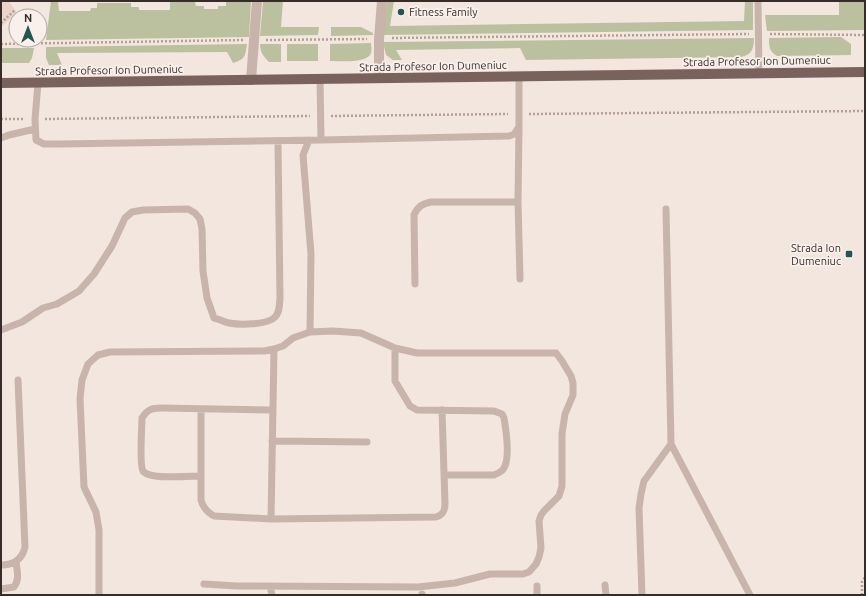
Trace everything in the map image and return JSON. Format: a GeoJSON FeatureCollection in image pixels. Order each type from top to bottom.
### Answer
{"type":"FeatureCollection","features":[{"type":"Feature","properties":{"kind":"main road","name":"Strada Profesor Ion Dumeniuc"},"geometry":{"type":"LineString","coordinates":[[1,83],[865,72]]}},
{"type":"Feature","properties":{"kind":"street"},"geometry":{"type":"LineString","coordinates":[[251,80],[257,1]]}},
{"type":"Feature","properties":{"kind":"street"},"geometry":{"type":"LineString","coordinates":[[378,78],[378,38],[382,1]]}},
{"type":"Feature","properties":{"kind":"lane"},"geometry":{"type":"LineString","coordinates":[[758,1],[759,73]]}},
{"type":"Feature","properties":{"kind":"lane"},"geometry":{"type":"LineString","coordinates":[[519,77],[518,202],[520,279]]}},
{"type":"Feature","properties":{"kind":"lane"},"geometry":{"type":"LineString","coordinates":[[320,79],[321,140]]}},
{"type":"Feature","properties":{"kind":"lane"},"geometry":{"type":"LineString","coordinates":[[38,83],[35,119],[36,140],[44,144],[498,136],[514,134],[519,128]]}},
{"type":"Feature","properties":{"kind":"lane"},"geometry":{"type":"LineString","coordinates":[[1,138],[35,129]]}},
{"type":"Feature","properties":{"kind":"lane"},"geometry":{"type":"LineString","coordinates":[[309,140],[303,155],[311,254],[310,332]]}},
{"type":"Feature","properties":{"kind":"lane"},"geometry":{"type":"LineString","coordinates":[[1,330],[22,322],[43,308],[57,304],[79,291],[94,274],[125,218],[132,212],[143,210],[188,209],[195,213],[200,219],[202,228],[203,271],[207,298],[214,318],[231,323],[258,324],[269,322],[275,318],[279,311],[280,299],[278,141]]}},
{"type":"Feature","properties":{"kind":"lane"},"geometry":{"type":"LineString","coordinates":[[415,284],[414,215],[418,208],[423,204],[431,202],[518,202]]}},
{"type":"Feature","properties":{"kind":"lane"},"geometry":{"type":"LineString","coordinates":[[666,209],[671,444],[750,595]]}},
{"type":"Feature","properties":{"kind":"lane"},"geometry":{"type":"LineString","coordinates":[[99,595],[99,530],[96,512],[84,487],[80,399],[82,380],[88,364],[98,355],[110,352],[264,352],[282,346],[293,338],[310,332],[333,331],[361,333],[395,348],[417,353],[556,353],[562,360],[571,376],[574,389],[565,414],[562,434],[562,486],[560,496],[544,510],[541,515],[539,521],[541,548],[536,564],[529,572],[523,574],[490,574],[436,586],[270,586],[204,584]]}},
{"type":"Feature","properties":{"kind":"lane"},"geometry":{"type":"LineString","coordinates":[[395,348],[395,381],[410,406],[418,410],[499,412],[504,418],[507,460],[501,472],[494,476],[444,475]]}},
{"type":"Feature","properties":{"kind":"lane"},"geometry":{"type":"LineString","coordinates":[[270,518],[274,349]]}},
{"type":"Feature","properties":{"kind":"lane"},"geometry":{"type":"LineString","coordinates":[[1,565],[16,562],[24,553],[25,547],[18,380]]}},
{"type":"Feature","properties":{"kind":"lane"},"geometry":{"type":"LineString","coordinates":[[201,476],[148,475],[144,473],[141,465],[142,418],[146,412],[152,408],[273,410]]}},
{"type":"Feature","properties":{"kind":"lane"},"geometry":{"type":"LineString","coordinates":[[201,409],[201,500],[203,506],[207,512],[214,516],[270,518],[436,518],[445,510],[442,410]]}},
{"type":"Feature","properties":{"kind":"lane"},"geometry":{"type":"LineString","coordinates":[[272,441],[366,442]]}},
{"type":"Feature","properties":{"kind":"lane"},"geometry":{"type":"LineString","coordinates":[[642,595],[639,508],[641,494],[644,481],[671,444]]}},
{"type":"Feature","properties":{"kind":"lane"},"geometry":{"type":"LineString","coordinates":[[1,589],[14,587],[17,584],[18,575],[16,562]]}},
{"type":"Feature","properties":{"kind":"lane"},"geometry":{"type":"LineString","coordinates":[[605,585],[606,595]]}},
{"type":"Feature","properties":{"kind":"lane"},"geometry":{"type":"LineString","coordinates":[[270,586],[272,595]]}},
{"type":"Feature","properties":{"kind":"lane"},"geometry":{"type":"LineString","coordinates":[[537,586],[537,595]]}},
{"type":"Feature","properties":{"kind":"path"},"geometry":{"type":"LineString","coordinates":[[1,44],[758,34],[865,35]]}},
{"type":"Feature","properties":{"kind":"path"},"geometry":{"type":"LineString","coordinates":[[1,119],[865,111]]}},
{"type":"Feature","properties":{"kind":"path"},"geometry":{"type":"LineString","coordinates":[[862,595],[862,582],[865,577]]}},
{"type":"Feature","properties":{"kind":"green space"},"geometry":{"type":"Polygon","coordinates":[[[51,1],[58,1],[59,11],[90,11],[91,8],[97,8],[97,3],[131,3],[131,7],[139,7],[139,10],[170,10],[170,2],[195,2],[196,6],[204,6],[204,9],[218,9],[218,6],[226,6],[226,2],[251,1],[249,37],[48,40],[51,1]]]}},
{"type":"Feature","properties":{"kind":"green space"},"geometry":{"type":"Polygon","coordinates":[[[263,1],[283,1],[281,27],[319,27],[318,35],[260,36],[263,1]]]}},
{"type":"Feature","properties":{"kind":"green space"},"geometry":{"type":"Polygon","coordinates":[[[387,1],[394,1],[390,26],[744,21],[745,1],[753,1],[753,30],[383,35],[387,1]]]}},
{"type":"Feature","properties":{"kind":"green space"},"geometry":{"type":"Polygon","coordinates":[[[839,1],[865,1],[865,30],[767,31],[765,15],[839,15],[839,1]]]}},
{"type":"Feature","properties":{"kind":"green space"},"geometry":{"type":"Polygon","coordinates":[[[331,27],[361,27],[373,33],[373,35],[331,36],[331,27]]]}},
{"type":"Feature","properties":{"kind":"green space"},"geometry":{"type":"Polygon","coordinates":[[[841,37],[851,44],[851,55],[777,56],[771,50],[769,44],[769,38],[841,37]]]}},
{"type":"Feature","properties":{"kind":"green space"},"geometry":{"type":"Polygon","coordinates":[[[754,38],[754,45],[750,53],[741,57],[526,60],[520,48],[396,50],[402,60],[393,60],[386,55],[383,42],[754,38]]]}},
{"type":"Feature","properties":{"kind":"green space"},"geometry":{"type":"Polygon","coordinates":[[[371,43],[371,53],[364,59],[353,61],[330,61],[330,44],[371,43]]]}},
{"type":"Feature","properties":{"kind":"green space"},"geometry":{"type":"Polygon","coordinates":[[[247,44],[243,58],[233,63],[227,52],[57,53],[62,65],[49,65],[46,58],[46,48],[247,44]]]}},
{"type":"Feature","properties":{"kind":"green space"},"geometry":{"type":"Polygon","coordinates":[[[260,44],[281,44],[281,62],[269,62],[263,54],[260,44]]]}},
{"type":"Feature","properties":{"kind":"green space"},"geometry":{"type":"Polygon","coordinates":[[[287,44],[318,44],[318,61],[287,61],[287,44]]]}},
{"type":"Feature","properties":{"kind":"green space"},"geometry":{"type":"Polygon","coordinates":[[[1,48],[34,48],[32,58],[29,63],[1,63],[1,48]]]}},
{"type":"Feature","properties":{"kind":"shaded area"},"geometry":{"type":"Polygon","coordinates":[[[1,1],[9,1],[14,8],[8,8],[8,21],[1,27],[1,1]]]}},
{"type":"Feature","properties":{"kind":"place","name":"Fitness Family"},"geometry":{"type":"Point","coordinates":[401,12]}},
{"type":"Feature","properties":{"kind":"place","name":"Strada Ion Dumeniuc"},"geometry":{"type":"Point","coordinates":[849,254]}}]}
